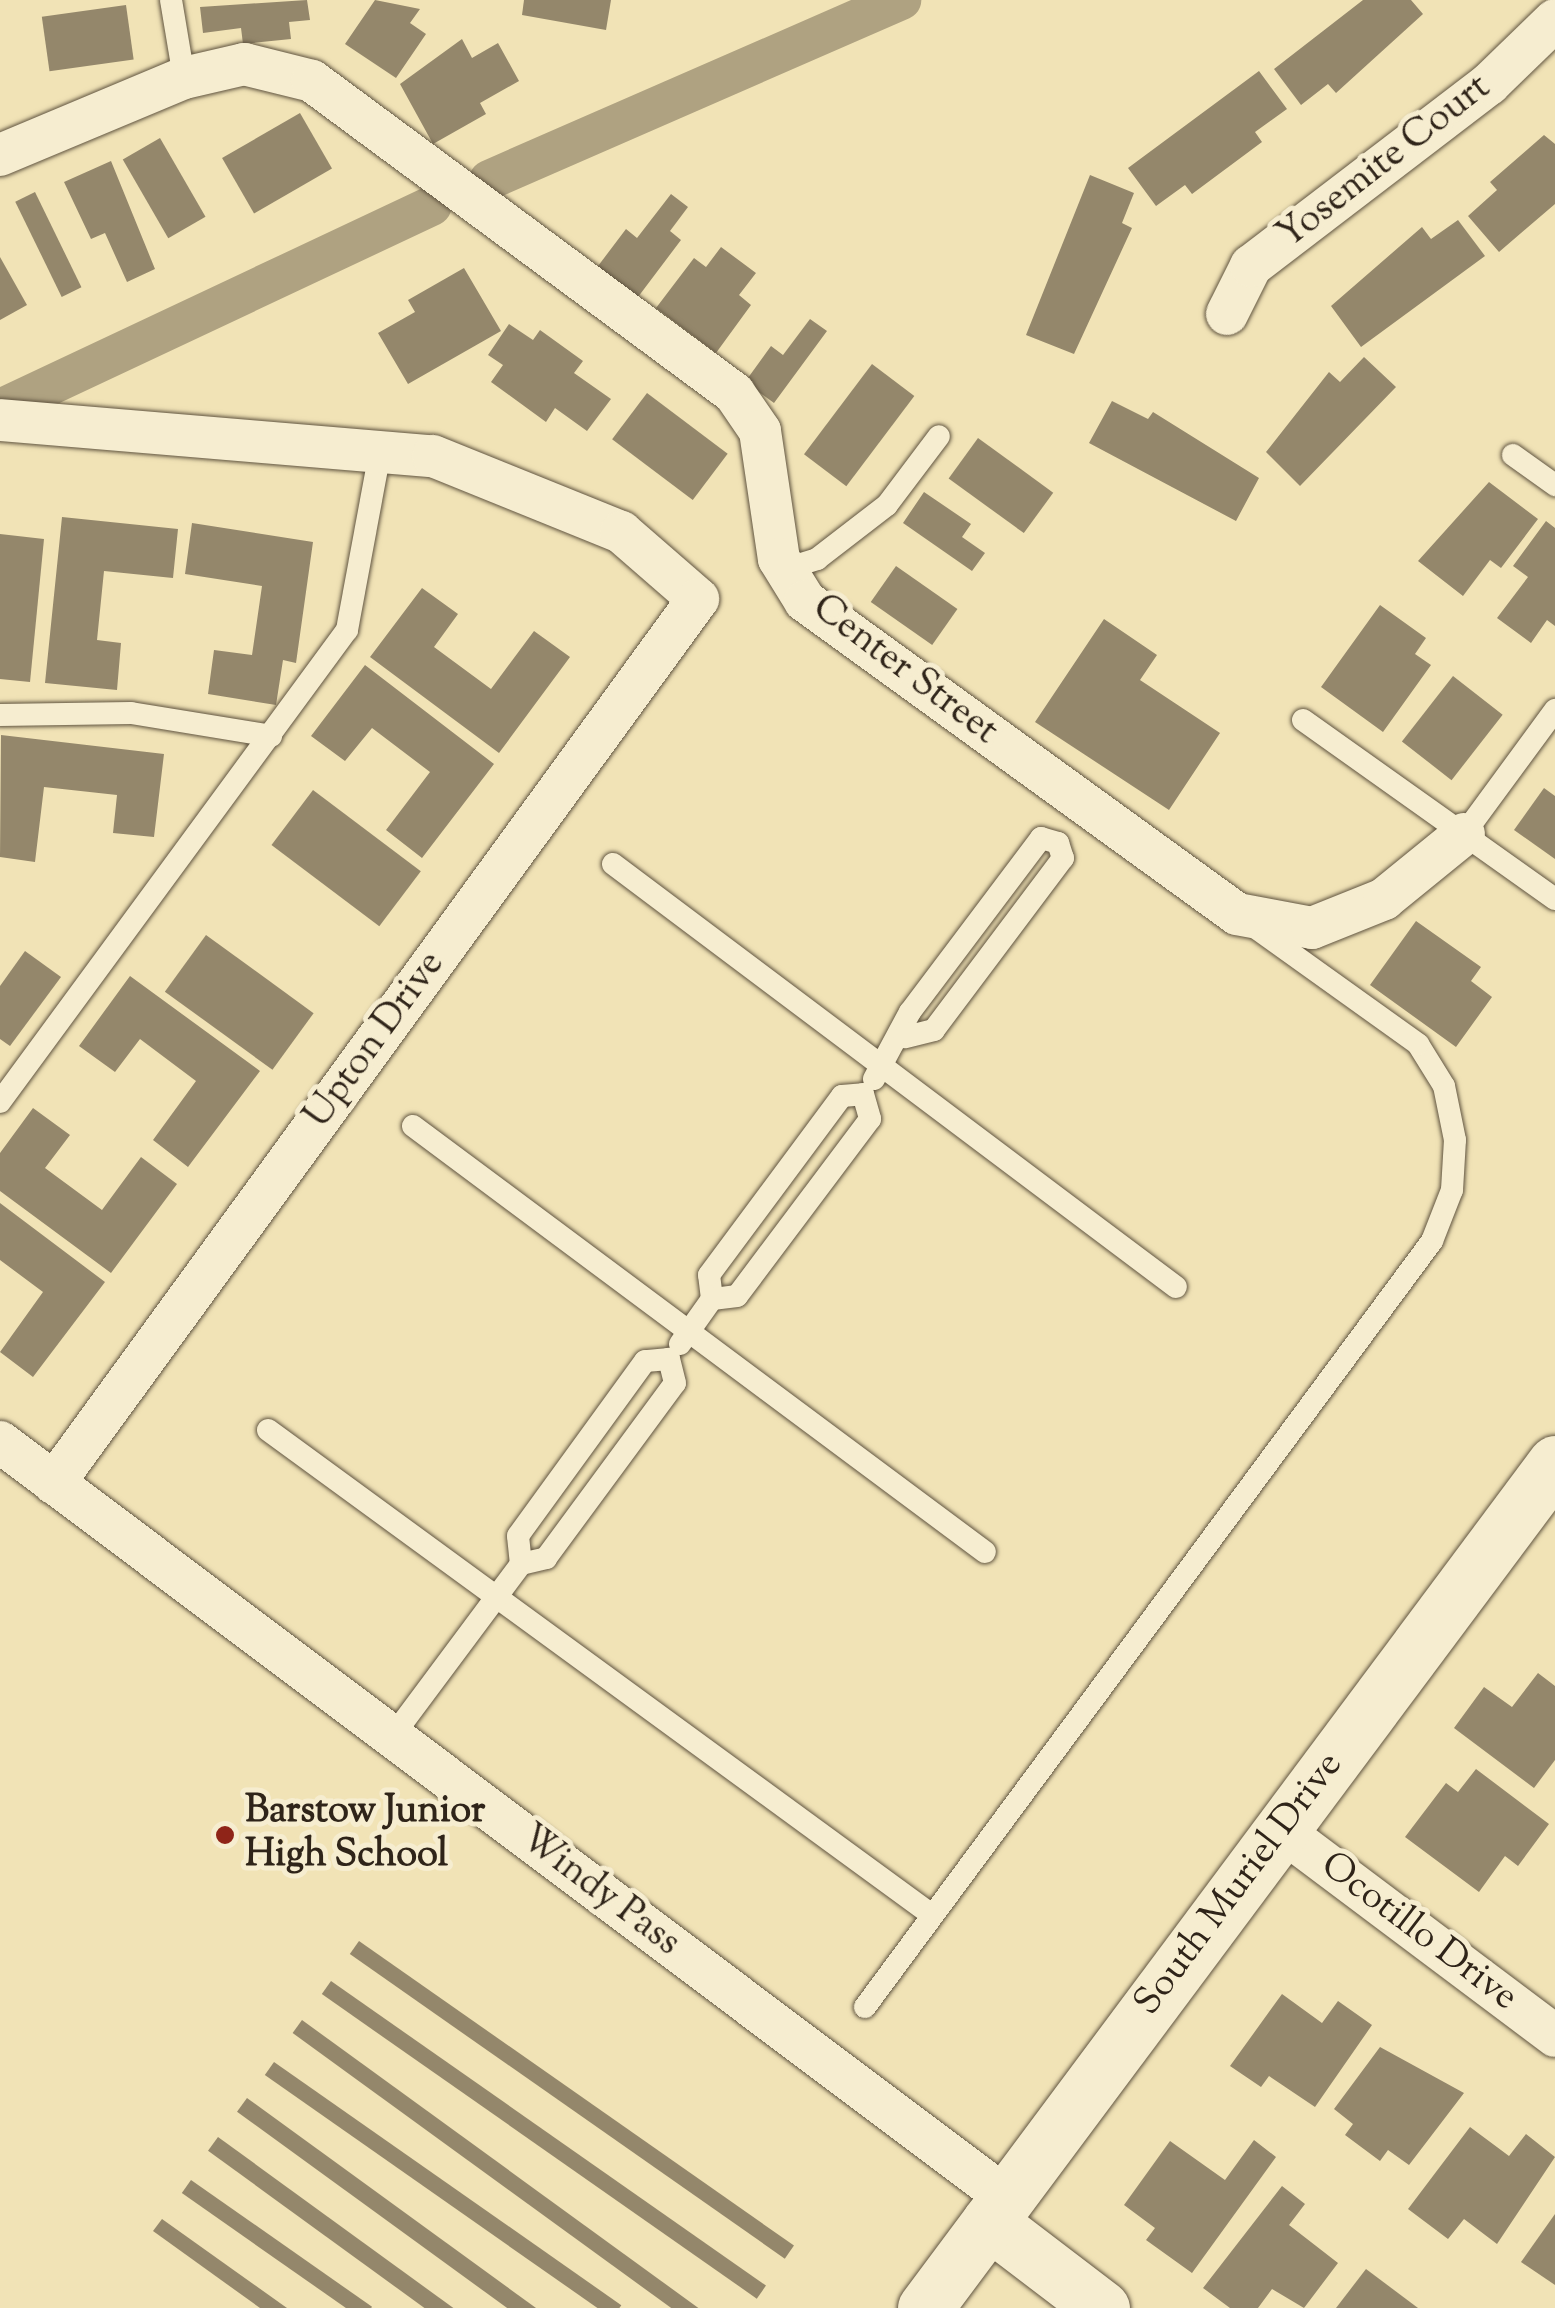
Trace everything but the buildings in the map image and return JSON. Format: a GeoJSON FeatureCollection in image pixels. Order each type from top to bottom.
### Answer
{"type":"FeatureCollection","features":[{"type":"Feature","properties":{"kind":"main road","name":"South Muriel Drive"},"geometry":{"type":"LineString","coordinates":[[926,2308],[1555,1463]]}},
{"type":"Feature","properties":{"kind":"main road","name":"Windy Pass"},"geometry":{"type":"LineString","coordinates":[[998,2210],[1102,2308]]}},
{"type":"Feature","properties":{"kind":"street","name":"Yosemite Court"},"geometry":{"type":"LineString","coordinates":[[1228,314],[1251,266],[1489,84],[1555,20]]}},
{"type":"Feature","properties":{"kind":"street","name":"Center Street"},"geometry":{"type":"LineString","coordinates":[[0,155],[184,78],[244,64],[312,81],[734,394],[760,431],[785,569],[806,601],[1237,914],[1312,928],[1384,898],[1464,834]]}},
{"type":"Feature","properties":{"kind":"street"},"geometry":{"type":"LineString","coordinates":[[0,420],[380,452]]}},
{"type":"Feature","properties":{"kind":"street","name":"Upton Drive"},"geometry":{"type":"LineString","coordinates":[[54,1483],[698,599],[621,532],[433,456],[380,452]]}},
{"type":"Feature","properties":{"kind":"street","name":"Windy Pass"},"geometry":{"type":"LineString","coordinates":[[0,1442],[392,1737],[998,2210]]}},
{"type":"Feature","properties":{"kind":"street","name":"Ocotillo Drive"},"geometry":{"type":"LineString","coordinates":[[1281,1830],[1547,2014]]}},
{"type":"Feature","properties":{"kind":"lane"},"geometry":{"type":"LineString","coordinates":[[171,0],[184,78]]}},
{"type":"Feature","properties":{"kind":"lane"},"geometry":{"type":"LineString","coordinates":[[785,569],[817,559],[887,505],[939,436]]}},
{"type":"Feature","properties":{"kind":"lane"},"geometry":{"type":"LineString","coordinates":[[0,1102],[348,630],[380,452]]}},
{"type":"Feature","properties":{"kind":"lane"},"geometry":{"type":"LineString","coordinates":[[1513,455],[1555,485]]}},
{"type":"Feature","properties":{"kind":"lane"},"geometry":{"type":"LineString","coordinates":[[1464,834],[1555,710]]}},
{"type":"Feature","properties":{"kind":"lane"},"geometry":{"type":"LineString","coordinates":[[0,715],[130,714],[270,736]]}},
{"type":"Feature","properties":{"kind":"lane"},"geometry":{"type":"LineString","coordinates":[[1303,720],[1555,899]]}},
{"type":"Feature","properties":{"kind":"lane"},"geometry":{"type":"LineString","coordinates":[[392,1737],[520,1564],[518,1536],[646,1361],[669,1358],[712,1300],[709,1275],[842,1096],[863,1094],[905,1037],[934,1030],[1063,858],[1058,843],[1087,804]]}},
{"type":"Feature","properties":{"kind":"lane"},"geometry":{"type":"LineString","coordinates":[[613,864],[1176,1287]]}},
{"type":"Feature","properties":{"kind":"lane"},"geometry":{"type":"LineString","coordinates":[[865,2007],[1432,1242],[1452,1190],[1455,1140],[1444,1086],[1418,1044],[1237,914]]}},
{"type":"Feature","properties":{"kind":"lane"},"geometry":{"type":"LineString","coordinates":[[712,1300],[738,1296],[870,1119],[863,1094]]}},
{"type":"Feature","properties":{"kind":"lane"},"geometry":{"type":"LineString","coordinates":[[413,1126],[985,1552]]}},
{"type":"Feature","properties":{"kind":"lane"},"geometry":{"type":"LineString","coordinates":[[520,1564],[546,1558],[675,1383],[669,1358]]}},
{"type":"Feature","properties":{"kind":"lane"},"geometry":{"type":"LineString","coordinates":[[268,1430],[932,1915]]}},
{"type":"Feature","properties":{"kind":"waterway"},"geometry":{"type":"LineString","coordinates":[[489,180],[901,0]]}},
{"type":"Feature","properties":{"kind":"waterway"},"geometry":{"type":"LineString","coordinates":[[0,409],[432,206]]}},
{"type":"Feature","properties":{"kind":"place","name":"Barstow Junior High School"},"geometry":{"type":"Point","coordinates":[225,1835]}}]}
